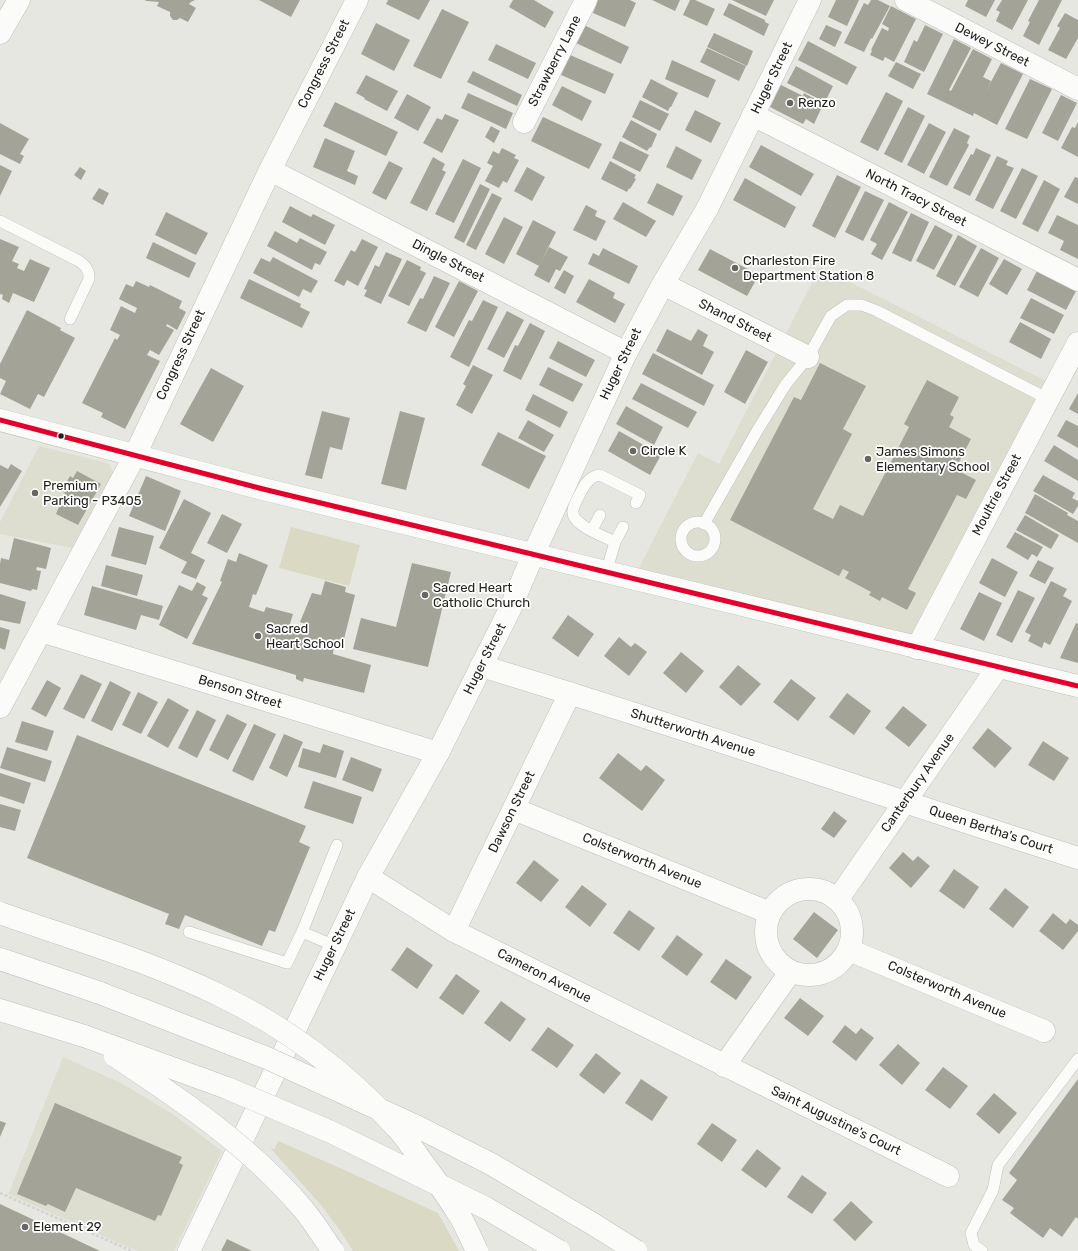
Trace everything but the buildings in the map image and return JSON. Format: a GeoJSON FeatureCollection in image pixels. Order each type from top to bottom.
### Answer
{"type":"FeatureCollection","features":[{"type":"Feature","properties":{"kind":"main road"},"geometry":{"type":"LineString","coordinates":[[0,33],[19,0]]}},
{"type":"Feature","properties":{"kind":"main road","name":"Congress Street"},"geometry":{"type":"LineString","coordinates":[[0,707],[135,455],[270,170],[357,0]]}},
{"type":"Feature","properties":{"kind":"main road","name":"Strawberry Lane"},"geometry":{"type":"LineString","coordinates":[[524,122],[586,0]]}},
{"type":"Feature","properties":{"kind":"main road","name":"Huger Street"},"geometry":{"type":"LineString","coordinates":[[189,1251],[368,877],[438,753],[510,609],[533,555],[578,478],[626,353],[663,284],[707,209],[810,0]]}},
{"type":"Feature","properties":{"kind":"main road","name":"Dewey Street"},"geometry":{"type":"LineString","coordinates":[[906,0],[1078,89]]}},
{"type":"Feature","properties":{"kind":"main road","name":"North Tracy Street"},"geometry":{"type":"LineString","coordinates":[[753,115],[1078,280]]}},
{"type":"Feature","properties":{"kind":"main road","name":"Dingle Street"},"geometry":{"type":"LineString","coordinates":[[270,170],[626,353]]}},
{"type":"Feature","properties":{"kind":"main road","name":"Shand Street"},"geometry":{"type":"LineString","coordinates":[[663,284],[808,357]]}},
{"type":"Feature","properties":{"kind":"main road","name":"Moultrie Street"},"geometry":{"type":"LineString","coordinates":[[917,648],[1078,343]]}},
{"type":"Feature","properties":{"kind":"main road"},"geometry":{"type":"LineString","coordinates":[[0,420],[263,489],[1078,686]]}},
{"type":"Feature","properties":{"kind":"main road","name":"Benson Street"},"geometry":{"type":"LineString","coordinates":[[41,631],[438,753]]}},
{"type":"Feature","properties":{"kind":"main road","name":"Shutterworth Avenue"},"geometry":{"type":"LineString","coordinates":[[481,666],[570,693],[905,803]]}},
{"type":"Feature","properties":{"kind":"main road","name":"Canterbury Avenue"},"geometry":{"type":"LineString","coordinates":[[838,899],[998,667]]}},
{"type":"Feature","properties":{"kind":"main road","name":"Dawson Street"},"geometry":{"type":"LineString","coordinates":[[454,931],[570,693]]}},
{"type":"Feature","properties":{"kind":"main road","name":"Queen Bertha's Court"},"geometry":{"type":"LineString","coordinates":[[905,803],[1078,858]]}},
{"type":"Feature","properties":{"kind":"main road","name":"Colsterworth Avenue"},"geometry":{"type":"LineString","coordinates":[[514,809],[770,914]]}},
{"type":"Feature","properties":{"kind":"main road","name":"Cameron Avenue"},"geometry":{"type":"LineString","coordinates":[[368,877],[454,931],[724,1066]]}},
{"type":"Feature","properties":{"kind":"main road"},"geometry":{"type":"LineString","coordinates":[[806,888],[828,892],[838,899],[845,907],[852,928],[849,950],[845,956],[834,967],[813,975],[791,971],[784,967],[770,950],[766,935],[770,914],[774,907],[785,896],[806,888]]}},
{"type":"Feature","properties":{"kind":"main road"},"geometry":{"type":"LineString","coordinates":[[0,913],[172,974],[219,995],[256,1014],[298,1040],[331,1065],[397,1128],[462,1219],[477,1251]]}},
{"type":"Feature","properties":{"kind":"main road","name":"Colsterworth Avenue"},"geometry":{"type":"LineString","coordinates":[[849,950],[1044,1031]]}},
{"type":"Feature","properties":{"kind":"main road"},"geometry":{"type":"LineString","coordinates":[[0,959],[100,994],[267,1058],[418,1127],[491,1164],[594,1224],[636,1251]]}},
{"type":"Feature","properties":{"kind":"main road"},"geometry":{"type":"LineString","coordinates":[[724,1066],[791,971]]}},
{"type":"Feature","properties":{"kind":"main road"},"geometry":{"type":"LineString","coordinates":[[0,1010],[84,1036],[227,1088],[330,1132],[486,1208],[559,1251]]}},
{"type":"Feature","properties":{"kind":"main road"},"geometry":{"type":"LineString","coordinates":[[84,1036],[182,1100],[228,1136],[268,1172],[303,1209],[333,1251]]}},
{"type":"Feature","properties":{"kind":"main road","name":"Saint Augustine's Court"},"geometry":{"type":"LineString","coordinates":[[724,1066],[948,1176]]}},
{"type":"Feature","properties":{"kind":"lane"},"geometry":{"type":"LineString","coordinates":[[0,221],[86,265],[90,279],[70,319]]}},
{"type":"Feature","properties":{"kind":"lane"},"geometry":{"type":"LineString","coordinates":[[704,524],[757,431],[786,384],[808,357],[831,316],[847,305],[862,305],[877,311],[1048,398]]}},
{"type":"Feature","properties":{"kind":"lane"},"geometry":{"type":"LineString","coordinates":[[616,542],[578,523],[574,518],[573,510],[578,478],[600,475],[615,487],[640,495],[636,503]]}},
{"type":"Feature","properties":{"kind":"lane"},"geometry":{"type":"LineString","coordinates":[[592,530],[600,515]]}},
{"type":"Feature","properties":{"kind":"lane"},"geometry":{"type":"LineString","coordinates":[[606,572],[616,542],[623,527]]}},
{"type":"Feature","properties":{"kind":"lane"},"geometry":{"type":"LineString","coordinates":[[190,932],[287,963],[302,932],[337,845]]}},
{"type":"Feature","properties":{"kind":"lane"},"geometry":{"type":"LineString","coordinates":[[302,932],[335,946]]}},
{"type":"Feature","properties":{"kind":"lane"},"geometry":{"type":"LineString","coordinates":[[982,1251],[974,1245],[971,1233],[993,1190],[998,1165],[1078,1058]]}},
{"type":"Feature","properties":{"kind":"path"},"geometry":{"type":"LineString","coordinates":[[0,1193],[132,1251]]}},
{"type":"Feature","properties":{"kind":"shaded area","name":"James Simons Elementary School"},"geometry":{"type":"Polygon","coordinates":[[[820,267],[1052,384],[917,648],[633,579],[698,453],[719,464],[820,267]]]}},
{"type":"Feature","properties":{"kind":"shaded area"},"geometry":{"type":"Polygon","coordinates":[[[39,446],[107,463],[109,464],[113,473],[72,548],[0,534],[0,522],[39,446]]]}},
{"type":"Feature","properties":{"kind":"shaded area"},"geometry":{"type":"Polygon","coordinates":[[[63,1057],[121,1083],[143,1096],[174,1115],[222,1151],[174,1251],[137,1251],[8,1194],[63,1057]]]}},
{"type":"Feature","properties":{"kind":"green space"},"geometry":{"type":"Polygon","coordinates":[[[291,527],[360,545],[349,586],[279,568],[291,527]]]}},
{"type":"Feature","properties":{"kind":"green space"},"geometry":{"type":"Polygon","coordinates":[[[278,1141],[438,1213],[459,1251],[353,1251],[320,1204],[271,1149],[272,1148],[274,1150],[278,1141]]]}},
{"type":"Feature","properties":{"kind":"transit line"},"geometry":{"type":"LineString","coordinates":[[0,420],[263,489],[1078,686]]}},
{"type":"Feature","properties":{"kind":"place","name":"Renzo"},"geometry":{"type":"Point","coordinates":[790,103]}},
{"type":"Feature","properties":{"kind":"place","name":"Charleston Fire Department Station 8"},"geometry":{"type":"Point","coordinates":[735,268]}},
{"type":"Feature","properties":{"kind":"place","name":"Circle K"},"geometry":{"type":"Point","coordinates":[633,451]}},
{"type":"Feature","properties":{"kind":"place","name":"James Simons Elementary School"},"geometry":{"type":"Point","coordinates":[868,459]}},
{"type":"Feature","properties":{"kind":"place","name":"Premium Parking - P3405"},"geometry":{"type":"Point","coordinates":[35,493]}},
{"type":"Feature","properties":{"kind":"place","name":"Sacred Heart Catholic Church"},"geometry":{"type":"Point","coordinates":[425,595]}},
{"type":"Feature","properties":{"kind":"place","name":"Sacred Heart School"},"geometry":{"type":"Point","coordinates":[258,636]}},
{"type":"Feature","properties":{"kind":"place","name":"Element 29"},"geometry":{"type":"Point","coordinates":[25,1227]}}]}
